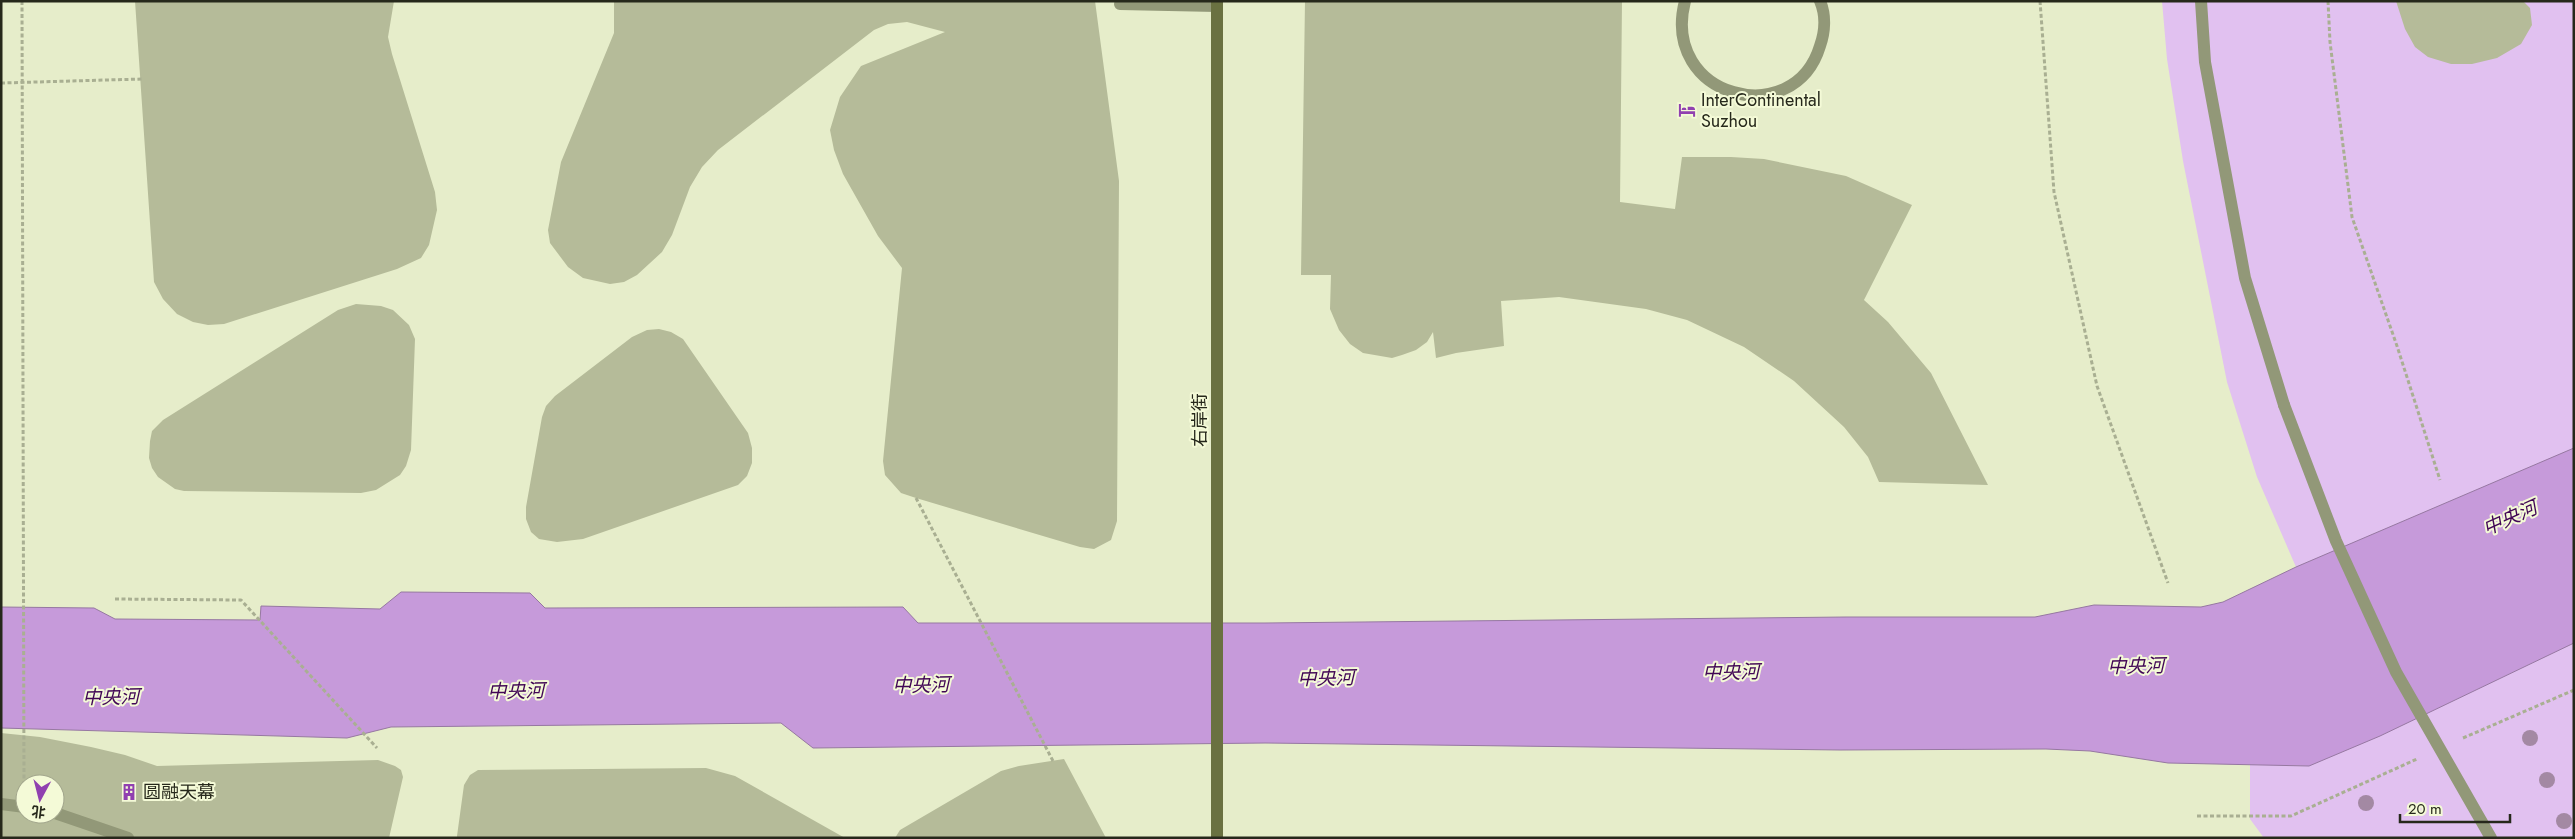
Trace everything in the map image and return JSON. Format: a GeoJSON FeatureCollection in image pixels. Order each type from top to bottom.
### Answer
{"type":"FeatureCollection","features":[{"type":"Feature","properties":{"kind":"street"},"geometry":{"type":"LineString","coordinates":[[1685,1],[1681,18],[1683,43],[1694,65],[1711,83],[1733,93],[1758,96],[1782,90],[1802,76],[1817,57],[1824,34],[1824,9],[1820,1]]}},
{"type":"Feature","properties":{"kind":"street"},"geometry":{"type":"LineString","coordinates":[[2201,1],[2205,62],[2245,278],[2284,405],[2336,541],[2396,672],[2491,838]]}},
{"type":"Feature","properties":{"kind":"street"},"geometry":{"type":"LineString","coordinates":[[1120,4],[1217,4]]}},
{"type":"Feature","properties":{"kind":"street","name":"右岸街"},"geometry":{"type":"LineString","coordinates":[[1217,4],[1217,838]]}},
{"type":"Feature","properties":{"kind":"street"},"geometry":{"type":"LineString","coordinates":[[1,804],[15,806]]}},
{"type":"Feature","properties":{"kind":"street"},"geometry":{"type":"LineString","coordinates":[[65,816],[128,838]]}},
{"type":"Feature","properties":{"kind":"path"},"geometry":{"type":"LineString","coordinates":[[22,1],[24,774]]}},
{"type":"Feature","properties":{"kind":"path"},"geometry":{"type":"LineString","coordinates":[[2040,1],[2056,202],[2097,386],[2168,583]]}},
{"type":"Feature","properties":{"kind":"path"},"geometry":{"type":"LineString","coordinates":[[2328,1],[2330,42],[2352,217],[2398,346],[2440,480]]}},
{"type":"Feature","properties":{"kind":"path"},"geometry":{"type":"LineString","coordinates":[[1,83],[142,79]]}},
{"type":"Feature","properties":{"kind":"path"},"geometry":{"type":"LineString","coordinates":[[916,498],[1053,761]]}},
{"type":"Feature","properties":{"kind":"path"},"geometry":{"type":"LineString","coordinates":[[115,598],[241,600],[377,748]]}},
{"type":"Feature","properties":{"kind":"path"},"geometry":{"type":"LineString","coordinates":[[2457,741],[2574,690]]}},
{"type":"Feature","properties":{"kind":"path"},"geometry":{"type":"LineString","coordinates":[[2197,816],[2291,816],[2422,757]]}},
{"type":"Feature","properties":{"kind":"shaded area"},"geometry":{"type":"Polygon","coordinates":[[[2162,1],[2574,1],[2574,838],[2264,838],[2250,819],[2250,764],[2309,766],[2296,567],[2257,477],[2227,382],[2183,161],[2167,59],[2162,1]]]}},
{"type":"Feature","properties":{"kind":"water","name":"中央河"},"geometry":{"type":"Polygon","coordinates":[[[2574,448],[2574,643],[2380,736],[2309,766],[2168,763],[2090,751],[2046,749],[1840,750],[1265,743],[813,748],[781,723],[391,727],[347,738],[1,728],[1,607],[94,608],[115,619],[260,620],[261,606],[380,609],[401,592],[530,593],[545,608],[903,607],[918,623],[1265,623],[2035,617],[2094,605],[2201,607],[2223,602],[2296,567],[2574,448]]]}},
{"type":"Feature","properties":{"kind":"building"},"geometry":{"type":"Polygon","coordinates":[[[135,1],[394,1],[388,37],[435,192],[437,210],[429,245],[421,258],[397,269],[224,324],[208,325],[193,322],[177,314],[163,299],[154,282],[135,1]]]}},
{"type":"Feature","properties":{"kind":"building"},"geometry":{"type":"Polygon","coordinates":[[[614,1],[1095,1],[1119,181],[1117,521],[1111,540],[1094,549],[1080,547],[901,493],[885,475],[883,461],[902,268],[878,236],[843,174],[834,150],[830,130],[840,97],[861,66],[945,32],[907,22],[888,24],[874,30],[718,150],[702,167],[690,187],[672,235],[662,252],[637,275],[624,282],[610,284],[583,278],[568,267],[550,243],[548,230],[561,162],[614,33],[614,1]]]}},
{"type":"Feature","properties":{"kind":"building"},"geometry":{"type":"Polygon","coordinates":[[[1305,1],[1622,1],[1620,202],[1675,209],[1682,157],[1731,157],[1764,159],[1846,176],[1912,205],[1864,300],[1888,322],[1931,373],[1988,485],[1879,482],[1868,457],[1844,427],[1794,381],[1744,347],[1687,320],[1646,309],[1559,297],[1501,301],[1504,346],[1436,358],[1433,332],[1427,342],[1416,350],[1392,358],[1363,353],[1350,344],[1339,330],[1330,309],[1331,275],[1301,275],[1305,1]]]}},
{"type":"Feature","properties":{"kind":"building"},"geometry":{"type":"Polygon","coordinates":[[[2396,1],[2523,1],[2530,8],[2532,25],[2521,44],[2497,58],[2472,64],[2451,64],[2428,57],[2415,47],[2405,29],[2396,1]]]}},
{"type":"Feature","properties":{"kind":"building"},"geometry":{"type":"Polygon","coordinates":[[[356,304],[381,306],[393,310],[409,325],[415,339],[411,450],[406,466],[400,475],[376,490],[361,493],[184,491],[175,489],[158,477],[152,468],[149,458],[150,441],[152,431],[163,420],[338,310],[356,304]]]}},
{"type":"Feature","properties":{"kind":"building"},"geometry":{"type":"Polygon","coordinates":[[[659,329],[671,332],[683,339],[748,433],[752,448],[752,463],[747,476],[738,485],[583,539],[557,542],[539,539],[531,532],[526,519],[526,507],[542,417],[546,406],[555,396],[632,337],[647,330],[659,329]]]}},
{"type":"Feature","properties":{"kind":"building"},"geometry":{"type":"Polygon","coordinates":[[[1,733],[40,737],[91,747],[125,755],[157,766],[378,760],[401,770],[403,777],[389,838],[1,838],[1,733]]]}},
{"type":"Feature","properties":{"kind":"building"},"geometry":{"type":"Polygon","coordinates":[[[1064,759],[1106,838],[895,838],[900,830],[1001,771],[1019,766],[1064,759]]]}},
{"type":"Feature","properties":{"kind":"building"},"geometry":{"type":"Polygon","coordinates":[[[706,768],[735,776],[845,838],[457,838],[464,785],[470,775],[478,770],[706,768]]]}},
{"type":"Feature","properties":{"kind":"place","name":"InterContinental Suzhou"},"geometry":{"type":"Point","coordinates":[1687,110]}},
{"type":"Feature","properties":{"kind":"place","name":"圆融天幕"},"geometry":{"type":"Point","coordinates":[129,792]}}]}
